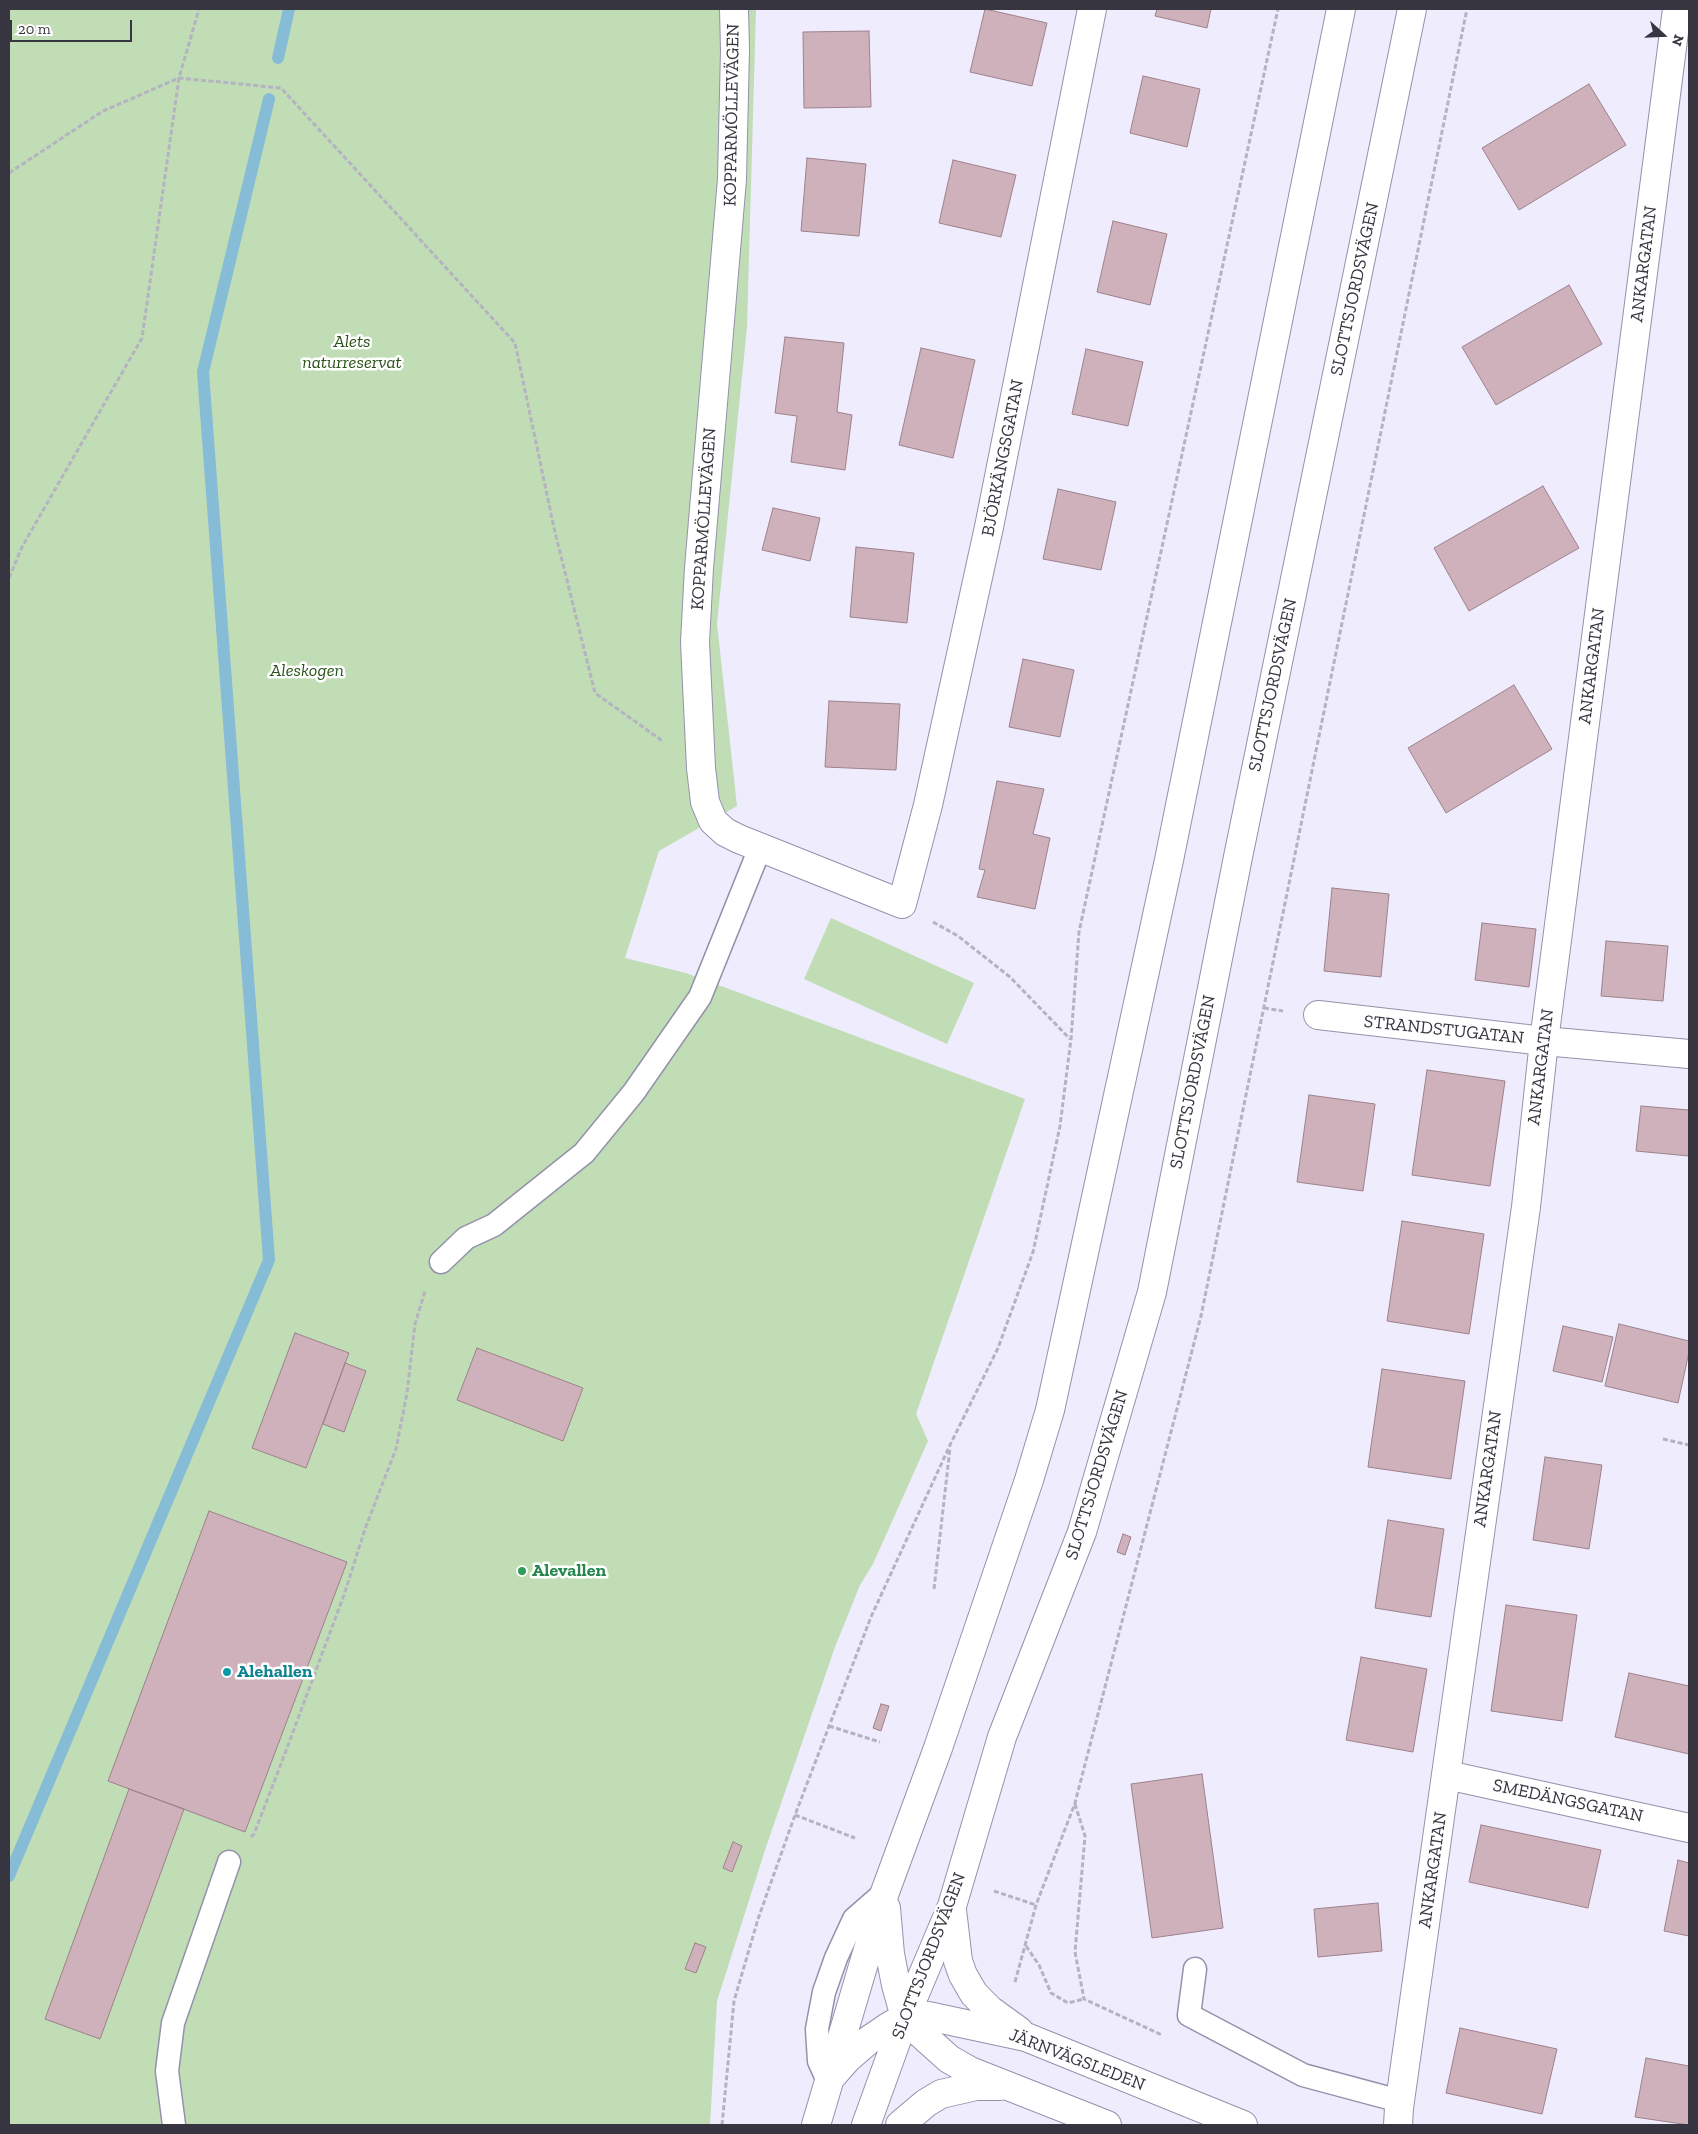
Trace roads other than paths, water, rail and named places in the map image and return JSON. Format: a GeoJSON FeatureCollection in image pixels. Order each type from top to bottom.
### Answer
{"type":"FeatureCollection","features":[{"type":"Feature","properties":{"kind":"main road","name":"KOPPARMÖLLEVÄGEN"},"geometry":{"type":"LineString","coordinates":[[734,9],[732,179],[699,568],[695,642],[701,768],[705,802],[713,821],[725,832],[760,848],[902,904]]}},
{"type":"Feature","properties":{"kind":"main road","name":"BJÖRKÄNGSGATAN"},"geometry":{"type":"LineString","coordinates":[[902,904],[928,805],[989,527],[1092,9]]}},
{"type":"Feature","properties":{"kind":"main road"},"geometry":{"type":"LineString","coordinates":[[816,2125],[885,1892],[941,1739],[1030,1480],[1050,1410],[1169,860],[1341,9]]}},
{"type":"Feature","properties":{"kind":"main road","name":"SLOTTSJORDSVÄGEN"},"geometry":{"type":"LineString","coordinates":[[866,2125],[905,2017],[952,1906],[1002,1737],[1082,1532],[1152,1292],[1238,857],[1412,9]]}},
{"type":"Feature","properties":{"kind":"main road","name":"ANKARGATAN"},"geometry":{"type":"LineString","coordinates":[[1399,2117],[1526,1207],[1544,1041],[1677,9]]}},
{"type":"Feature","properties":{"kind":"main road","name":"STRANDSTUGATAN"},"geometry":{"type":"LineString","coordinates":[[1318,1015],[1544,1041],[1689,1054]]}},
{"type":"Feature","properties":{"kind":"main road","name":"SMEDÄNGSGATAN"},"geometry":{"type":"LineString","coordinates":[[1447,1775],[1689,1828]]}},
{"type":"Feature","properties":{"kind":"main road"},"geometry":{"type":"LineString","coordinates":[[885,1892],[890,1954],[905,2017],[949,2059],[970,2072],[1107,2125]]}},
{"type":"Feature","properties":{"kind":"main road"},"geometry":{"type":"LineString","coordinates":[[952,1906],[954,1938],[958,1961],[963,1975],[974,1994],[990,2010],[1026,2037]]}},
{"type":"Feature","properties":{"kind":"main road","name":"JÄRNVÄGSLEDEN"},"geometry":{"type":"LineString","coordinates":[[905,2017],[928,2016],[1026,2037],[1243,2125]]}},
{"type":"Feature","properties":{"kind":"main road"},"geometry":{"type":"LineString","coordinates":[[828,2081],[847,2059],[869,2040],[905,2017]]}},
{"type":"Feature","properties":{"kind":"main road"},"geometry":{"type":"LineString","coordinates":[[900,2125],[926,2103],[941,2094],[976,2086],[1006,2086]]}},
{"type":"Feature","properties":{"kind":"lane"},"geometry":{"type":"LineString","coordinates":[[441,1262],[466,1238],[494,1225],[584,1153],[634,1092],[700,997],[760,848]]}},
{"type":"Feature","properties":{"kind":"lane"},"geometry":{"type":"LineString","coordinates":[[174,2125],[167,2071],[173,2023],[229,1862]]}},
{"type":"Feature","properties":{"kind":"lane"},"geometry":{"type":"LineString","coordinates":[[1195,1969],[1189,2015],[1303,2074],[1399,2117]]}},
{"type":"Feature","properties":{"kind":"waterway"},"geometry":{"type":"LineString","coordinates":[[278,58],[289,9]]}},
{"type":"Feature","properties":{"kind":"waterway"},"geometry":{"type":"LineString","coordinates":[[9,1876],[269,1260],[203,372],[269,99]]}},
{"type":"Feature","properties":{"kind":"place","name":"Alevallen"},"geometry":{"type":"Point","coordinates":[522,1571]}},
{"type":"Feature","properties":{"kind":"place","name":"Alehallen"},"geometry":{"type":"Point","coordinates":[227,1672]}},
{"type":"Feature","properties":{"kind":"park label","name":"Alets naturreservat"},"geometry":{"type":"Point","coordinates":[352,352]}},
{"type":"Feature","properties":{"kind":"park label","name":"Aleskogen"},"geometry":{"type":"Point","coordinates":[307,671]}}]}
